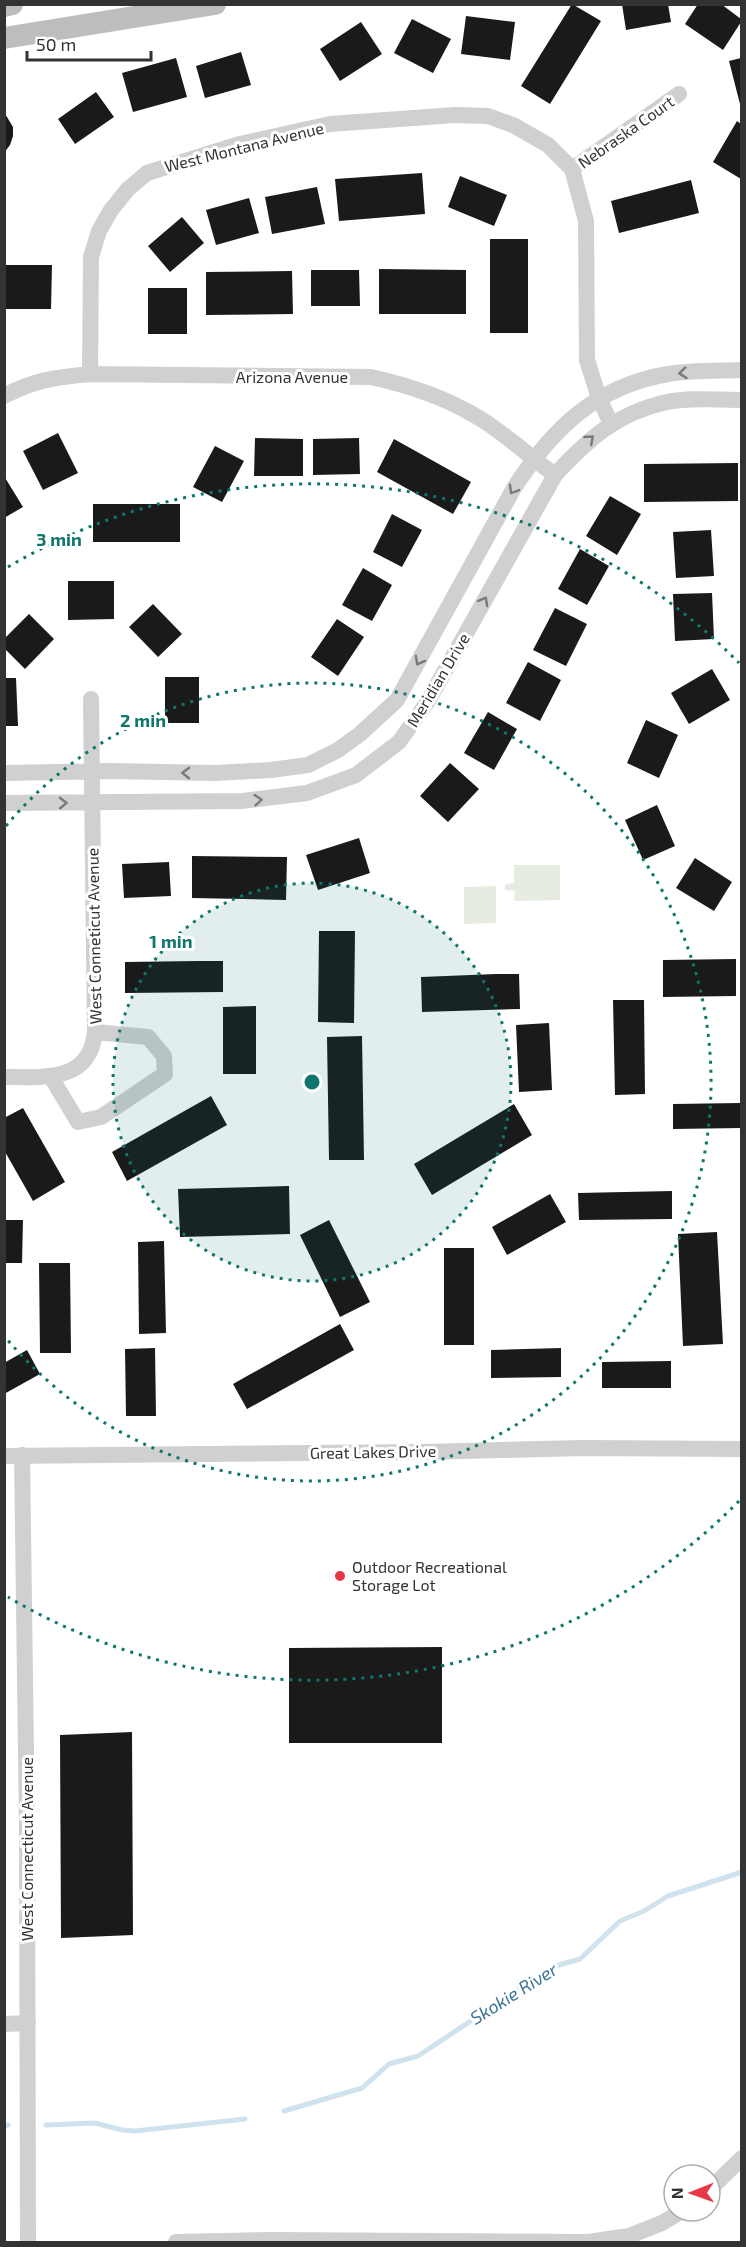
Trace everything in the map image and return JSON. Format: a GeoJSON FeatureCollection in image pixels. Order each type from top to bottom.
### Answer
{"type":"FeatureCollection","features":[{"type":"Feature","properties":{"kind":"main road"},"geometry":{"type":"LineString","coordinates":[[4,6],[12,4]]}},
{"type":"Feature","properties":{"kind":"main road"},"geometry":{"type":"LineString","coordinates":[[4,38],[215,4]]}},
{"type":"Feature","properties":{"kind":"street","name":"Nebraska Court"},"geometry":{"type":"LineString","coordinates":[[572,169],[679,94]]}},
{"type":"Feature","properties":{"kind":"street","name":"West Montana Avenue"},"geometry":{"type":"LineString","coordinates":[[90,374],[91,257],[99,231],[111,210],[128,189],[147,173],[240,144],[330,124],[455,115],[488,116],[513,125],[548,145],[572,169],[586,221],[587,360],[599,399],[611,424]]}},
{"type":"Feature","properties":{"kind":"street","name":"Meridian Drive"},"geometry":{"type":"LineString","coordinates":[[4,773],[215,774],[309,765],[338,750],[360,734],[397,700],[514,488],[532,459],[570,418],[613,390],[666,375],[741,370]]}},
{"type":"Feature","properties":{"kind":"street","name":"Arizona Avenue"},"geometry":{"type":"LineString","coordinates":[[4,396],[26,385],[52,377],[90,374],[371,376],[440,397],[476,416],[555,475]]}},
{"type":"Feature","properties":{"kind":"street","name":"Meridian Drive"},"geometry":{"type":"LineString","coordinates":[[4,803],[203,802],[273,799],[306,794],[356,775],[399,742],[428,701],[555,475],[593,436],[611,424],[667,402],[693,399],[741,400]]}},
{"type":"Feature","properties":{"kind":"street","name":"West Conneticut Avenue"},"geometry":{"type":"LineString","coordinates":[[51,1077],[67,1073],[83,1062],[93,1048],[95,1032],[91,699]]}},
{"type":"Feature","properties":{"kind":"street"},"geometry":{"type":"LineString","coordinates":[[4,1077],[51,1077],[78,1122],[101,1117],[165,1074],[164,1056],[148,1037],[95,1032]]}},
{"type":"Feature","properties":{"kind":"street","name":"Great Lakes Drive"},"geometry":{"type":"LineString","coordinates":[[4,1456],[583,1448],[741,1449]]}},
{"type":"Feature","properties":{"kind":"street","name":"West Connecticut Avenue"},"geometry":{"type":"LineString","coordinates":[[22,1455],[28,2242]]}},
{"type":"Feature","properties":{"kind":"street"},"geometry":{"type":"LineString","coordinates":[[4,2024],[28,2023]]}},
{"type":"Feature","properties":{"kind":"street"},"geometry":{"type":"LineString","coordinates":[[722,2177],[741,2158]]}},
{"type":"Feature","properties":{"kind":"street"},"geometry":{"type":"LineString","coordinates":[[176,2242],[272,2240],[588,2242],[629,2236],[662,2223]]}},
{"type":"Feature","properties":{"kind":"shaded area"},"geometry":{"type":"Polygon","coordinates":[[[514,865],[560,865],[560,900],[514,901],[515,891],[505,890],[505,885],[514,883],[514,865]]]}},
{"type":"Feature","properties":{"kind":"shaded area"},"geometry":{"type":"Polygon","coordinates":[[[496,886],[496,923],[464,924],[464,887],[496,886]]]}},
{"type":"Feature","properties":{"kind":"building"},"geometry":{"type":"Polygon","coordinates":[[[572,4],[601,21],[550,104],[521,86],[572,4]]]}},
{"type":"Feature","properties":{"kind":"building"},"geometry":{"type":"Polygon","coordinates":[[[622,4],[668,4],[671,22],[626,30],[622,4]]]}},
{"type":"Feature","properties":{"kind":"building"},"geometry":{"type":"Polygon","coordinates":[[[698,4],[721,4],[741,19],[723,50],[685,24],[698,4]]]}},
{"type":"Feature","properties":{"kind":"building"},"geometry":{"type":"Polygon","coordinates":[[[466,16],[515,22],[510,60],[461,54],[466,16]]]}},
{"type":"Feature","properties":{"kind":"building"},"geometry":{"type":"Polygon","coordinates":[[[412,19],[451,39],[433,73],[394,53],[412,19]]]}},
{"type":"Feature","properties":{"kind":"building"},"geometry":{"type":"Polygon","coordinates":[[[361,22],[382,54],[340,81],[320,49],[361,22]]]}},
{"type":"Feature","properties":{"kind":"building"},"geometry":{"type":"Polygon","coordinates":[[[241,52],[251,85],[205,98],[196,66],[241,52]]]}},
{"type":"Feature","properties":{"kind":"building"},"geometry":{"type":"Polygon","coordinates":[[[176,58],[187,97],[133,112],[122,73],[176,58]]]}},
{"type":"Feature","properties":{"kind":"building"},"geometry":{"type":"Polygon","coordinates":[[[741,58],[741,108],[729,61],[741,58]]]}},
{"type":"Feature","properties":{"kind":"building"},"geometry":{"type":"Polygon","coordinates":[[[96,92],[114,117],[75,144],[58,119],[96,92]]]}},
{"type":"Feature","properties":{"kind":"building"},"geometry":{"type":"Polygon","coordinates":[[[4,112],[13,127],[13,136],[4,153],[4,112]]]}},
{"type":"Feature","properties":{"kind":"building"},"geometry":{"type":"Polygon","coordinates":[[[737,121],[741,124],[741,179],[713,162],[737,121]]]}},
{"type":"Feature","properties":{"kind":"building"},"geometry":{"type":"Polygon","coordinates":[[[422,173],[425,214],[339,221],[335,179],[422,173]]]}},
{"type":"Feature","properties":{"kind":"building"},"geometry":{"type":"Polygon","coordinates":[[[460,176],[507,195],[494,226],[448,207],[460,176]]]}},
{"type":"Feature","properties":{"kind":"building"},"geometry":{"type":"Polygon","coordinates":[[[691,180],[699,213],[619,233],[611,201],[691,180]]]}},
{"type":"Feature","properties":{"kind":"building"},"geometry":{"type":"Polygon","coordinates":[[[317,187],[325,224],[272,234],[265,197],[317,187]]]}},
{"type":"Feature","properties":{"kind":"building"},"geometry":{"type":"Polygon","coordinates":[[[249,198],[259,233],[216,245],[206,210],[249,198]]]}},
{"type":"Feature","properties":{"kind":"building"},"geometry":{"type":"Polygon","coordinates":[[[182,217],[204,243],[170,272],[148,246],[182,217]]]}},
{"type":"Feature","properties":{"kind":"building"},"geometry":{"type":"Polygon","coordinates":[[[490,239],[528,239],[528,333],[490,333],[490,239]]]}},
{"type":"Feature","properties":{"kind":"building"},"geometry":{"type":"Polygon","coordinates":[[[5,265],[52,265],[51,309],[5,309],[5,265]]]}},
{"type":"Feature","properties":{"kind":"building"},"geometry":{"type":"Polygon","coordinates":[[[379,269],[466,270],[466,314],[379,314],[379,269]]]}},
{"type":"Feature","properties":{"kind":"building"},"geometry":{"type":"Polygon","coordinates":[[[311,270],[359,270],[360,306],[311,306],[311,270]]]}},
{"type":"Feature","properties":{"kind":"building"},"geometry":{"type":"Polygon","coordinates":[[[292,271],[293,314],[206,315],[206,272],[292,271]]]}},
{"type":"Feature","properties":{"kind":"building"},"geometry":{"type":"Polygon","coordinates":[[[148,288],[187,288],[187,334],[148,334],[148,288]]]}},
{"type":"Feature","properties":{"kind":"building"},"geometry":{"type":"Polygon","coordinates":[[[58,433],[78,473],[43,490],[23,451],[58,433]]]}},
{"type":"Feature","properties":{"kind":"building"},"geometry":{"type":"Polygon","coordinates":[[[255,438],[303,439],[303,476],[254,476],[255,438]]]}},
{"type":"Feature","properties":{"kind":"building"},"geometry":{"type":"Polygon","coordinates":[[[359,438],[360,474],[313,475],[313,439],[359,438]]]}},
{"type":"Feature","properties":{"kind":"building"},"geometry":{"type":"Polygon","coordinates":[[[394,439],[471,482],[453,514],[377,472],[394,439]]]}},
{"type":"Feature","properties":{"kind":"building"},"geometry":{"type":"Polygon","coordinates":[[[215,446],[244,461],[222,502],[193,487],[215,446]]]}},
{"type":"Feature","properties":{"kind":"building"},"geometry":{"type":"Polygon","coordinates":[[[738,463],[738,501],[644,502],[644,464],[738,463]]]}},
{"type":"Feature","properties":{"kind":"building"},"geometry":{"type":"Polygon","coordinates":[[[4,476],[23,507],[4,518],[4,476]]]}},
{"type":"Feature","properties":{"kind":"building"},"geometry":{"type":"Polygon","coordinates":[[[610,496],[641,514],[617,555],[586,536],[610,496]]]}},
{"type":"Feature","properties":{"kind":"building"},"geometry":{"type":"Polygon","coordinates":[[[93,504],[180,504],[180,542],[93,542],[93,504]]]}},
{"type":"Feature","properties":{"kind":"building"},"geometry":{"type":"Polygon","coordinates":[[[392,514],[422,530],[402,567],[373,552],[392,514]]]}},
{"type":"Feature","properties":{"kind":"building"},"geometry":{"type":"Polygon","coordinates":[[[711,530],[714,576],[676,578],[673,532],[711,530]]]}},
{"type":"Feature","properties":{"kind":"building"},"geometry":{"type":"Polygon","coordinates":[[[580,549],[609,566],[587,605],[558,589],[580,549]]]}},
{"type":"Feature","properties":{"kind":"building"},"geometry":{"type":"Polygon","coordinates":[[[363,568],[392,585],[372,621],[342,605],[363,568]]]}},
{"type":"Feature","properties":{"kind":"building"},"geometry":{"type":"Polygon","coordinates":[[[68,581],[114,581],[114,619],[68,620],[68,581]]]}},
{"type":"Feature","properties":{"kind":"building"},"geometry":{"type":"Polygon","coordinates":[[[712,593],[714,639],[675,641],[673,594],[712,593]]]}},
{"type":"Feature","properties":{"kind":"building"},"geometry":{"type":"Polygon","coordinates":[[[153,604],[182,634],[158,657],[129,627],[153,604]]]}},
{"type":"Feature","properties":{"kind":"building"},"geometry":{"type":"Polygon","coordinates":[[[555,608],[587,624],[566,666],[533,650],[555,608]]]}},
{"type":"Feature","properties":{"kind":"building"},"geometry":{"type":"Polygon","coordinates":[[[29,614],[54,639],[25,669],[4,648],[4,639],[29,614]]]}},
{"type":"Feature","properties":{"kind":"building"},"geometry":{"type":"Polygon","coordinates":[[[337,619],[364,637],[338,676],[311,657],[337,619]]]}},
{"type":"Feature","properties":{"kind":"building"},"geometry":{"type":"Polygon","coordinates":[[[528,662],[561,680],[540,721],[506,703],[528,662]]]}},
{"type":"Feature","properties":{"kind":"building"},"geometry":{"type":"Polygon","coordinates":[[[712,669],[730,700],[689,724],[671,693],[712,669]]]}},
{"type":"Feature","properties":{"kind":"building"},"geometry":{"type":"Polygon","coordinates":[[[165,677],[199,677],[199,723],[165,723],[165,677]]]}},
{"type":"Feature","properties":{"kind":"building"},"geometry":{"type":"Polygon","coordinates":[[[4,678],[16,678],[18,726],[4,726],[4,678]]]}},
{"type":"Feature","properties":{"kind":"building"},"geometry":{"type":"Polygon","coordinates":[[[488,712],[517,729],[494,770],[464,753],[488,712]]]}},
{"type":"Feature","properties":{"kind":"building"},"geometry":{"type":"Polygon","coordinates":[[[646,720],[678,735],[659,778],[627,763],[646,720]]]}},
{"type":"Feature","properties":{"kind":"building"},"geometry":{"type":"Polygon","coordinates":[[[450,763],[479,789],[448,822],[420,796],[450,763]]]}},
{"type":"Feature","properties":{"kind":"building"},"geometry":{"type":"Polygon","coordinates":[[[657,805],[675,846],[643,860],[625,820],[657,805]]]}},
{"type":"Feature","properties":{"kind":"building"},"geometry":{"type":"Polygon","coordinates":[[[359,838],[370,873],[318,890],[306,855],[359,838]]]}},
{"type":"Feature","properties":{"kind":"building"},"geometry":{"type":"Polygon","coordinates":[[[192,856],[287,857],[286,900],[192,898],[192,856]]]}},
{"type":"Feature","properties":{"kind":"building"},"geometry":{"type":"Polygon","coordinates":[[[695,858],[732,882],[714,911],[676,888],[695,858]]]}},
{"type":"Feature","properties":{"kind":"building"},"geometry":{"type":"Polygon","coordinates":[[[169,862],[171,896],[124,898],[122,864],[169,862]]]}},
{"type":"Feature","properties":{"kind":"building"},"geometry":{"type":"Polygon","coordinates":[[[319,931],[355,931],[354,1023],[318,1022],[319,931]]]}},
{"type":"Feature","properties":{"kind":"building"},"geometry":{"type":"Polygon","coordinates":[[[736,959],[736,996],[663,997],[663,960],[736,959]]]}},
{"type":"Feature","properties":{"kind":"building"},"geometry":{"type":"Polygon","coordinates":[[[223,961],[223,992],[125,993],[125,962],[223,961]]]}},
{"type":"Feature","properties":{"kind":"building"},"geometry":{"type":"Polygon","coordinates":[[[519,974],[520,1009],[422,1012],[421,977],[519,974]]]}},
{"type":"Feature","properties":{"kind":"building"},"geometry":{"type":"Polygon","coordinates":[[[613,1000],[644,1000],[645,1094],[615,1095],[613,1000]]]}},
{"type":"Feature","properties":{"kind":"building"},"geometry":{"type":"Polygon","coordinates":[[[256,1006],[256,1074],[223,1074],[223,1007],[256,1006]]]}},
{"type":"Feature","properties":{"kind":"building"},"geometry":{"type":"Polygon","coordinates":[[[549,1023],[552,1090],[519,1092],[516,1025],[549,1023]]]}},
{"type":"Feature","properties":{"kind":"building"},"geometry":{"type":"Polygon","coordinates":[[[362,1036],[364,1160],[329,1160],[327,1037],[362,1036]]]}},
{"type":"Feature","properties":{"kind":"building"},"geometry":{"type":"Polygon","coordinates":[[[211,1096],[227,1125],[127,1181],[112,1152],[211,1096]]]}},
{"type":"Feature","properties":{"kind":"building"},"geometry":{"type":"Polygon","coordinates":[[[741,1103],[741,1128],[673,1129],[673,1104],[741,1103]]]}},
{"type":"Feature","properties":{"kind":"building"},"geometry":{"type":"Polygon","coordinates":[[[514,1104],[532,1135],[432,1195],[414,1164],[514,1104]]]}},
{"type":"Feature","properties":{"kind":"building"},"geometry":{"type":"Polygon","coordinates":[[[23,1108],[65,1182],[33,1201],[4,1150],[4,1118],[23,1108]]]}},
{"type":"Feature","properties":{"kind":"building"},"geometry":{"type":"Polygon","coordinates":[[[289,1186],[290,1234],[180,1237],[178,1189],[289,1186]]]}},
{"type":"Feature","properties":{"kind":"building"},"geometry":{"type":"Polygon","coordinates":[[[672,1191],[672,1219],[579,1220],[578,1193],[672,1191]]]}},
{"type":"Feature","properties":{"kind":"building"},"geometry":{"type":"Polygon","coordinates":[[[550,1194],[566,1222],[507,1255],[492,1227],[550,1194]]]}},
{"type":"Feature","properties":{"kind":"building"},"geometry":{"type":"Polygon","coordinates":[[[4,1220],[23,1220],[22,1263],[4,1263],[4,1220]]]}},
{"type":"Feature","properties":{"kind":"building"},"geometry":{"type":"Polygon","coordinates":[[[329,1220],[370,1302],[340,1317],[300,1235],[329,1220]]]}},
{"type":"Feature","properties":{"kind":"building"},"geometry":{"type":"Polygon","coordinates":[[[717,1232],[723,1344],[683,1346],[678,1234],[717,1232]]]}},
{"type":"Feature","properties":{"kind":"building"},"geometry":{"type":"Polygon","coordinates":[[[164,1241],[166,1333],[139,1334],[138,1242],[164,1241]]]}},
{"type":"Feature","properties":{"kind":"building"},"geometry":{"type":"Polygon","coordinates":[[[444,1248],[474,1248],[474,1345],[444,1345],[444,1248]]]}},
{"type":"Feature","properties":{"kind":"building"},"geometry":{"type":"Polygon","coordinates":[[[39,1263],[70,1263],[71,1353],[40,1353],[39,1263]]]}},
{"type":"Feature","properties":{"kind":"building"},"geometry":{"type":"Polygon","coordinates":[[[340,1324],[354,1350],[247,1409],[233,1384],[340,1324]]]}},
{"type":"Feature","properties":{"kind":"building"},"geometry":{"type":"Polygon","coordinates":[[[155,1348],[156,1416],[126,1416],[125,1349],[155,1348]]]}},
{"type":"Feature","properties":{"kind":"building"},"geometry":{"type":"Polygon","coordinates":[[[561,1348],[561,1377],[491,1378],[491,1350],[561,1348]]]}},
{"type":"Feature","properties":{"kind":"building"},"geometry":{"type":"Polygon","coordinates":[[[27,1350],[40,1374],[4,1394],[4,1363],[27,1350]]]}},
{"type":"Feature","properties":{"kind":"building"},"geometry":{"type":"Polygon","coordinates":[[[671,1361],[671,1388],[602,1388],[602,1362],[671,1361]]]}},
{"type":"Feature","properties":{"kind":"building"},"geometry":{"type":"Polygon","coordinates":[[[442,1647],[442,1743],[289,1743],[289,1648],[442,1647]]]}},
{"type":"Feature","properties":{"kind":"building"},"geometry":{"type":"Polygon","coordinates":[[[132,1732],[133,1935],[61,1938],[60,1735],[132,1732]]]}},
{"type":"Feature","properties":{"kind":"waterway","name":"Skokie River"},"geometry":{"type":"LineString","coordinates":[[284,2111],[362,2088],[389,2064],[418,2056],[552,1967],[580,1959],[620,1921],[644,1911],[668,1896],[742,1872]]}},
{"type":"Feature","properties":{"kind":"waterway","name":"Skokie River"},"geometry":{"type":"LineString","coordinates":[[46,2125],[95,2123],[135,2131],[245,2119]]}},
{"type":"Feature","properties":{"kind":"waterway","name":"Skokie River"},"geometry":{"type":"LineString","coordinates":[[4,2126],[8,2125]]}},
{"type":"Feature","properties":{"kind":"place","name":"Outdoor Recreational Storage Lot"},"geometry":{"type":"Point","coordinates":[340,1576]}}]}
